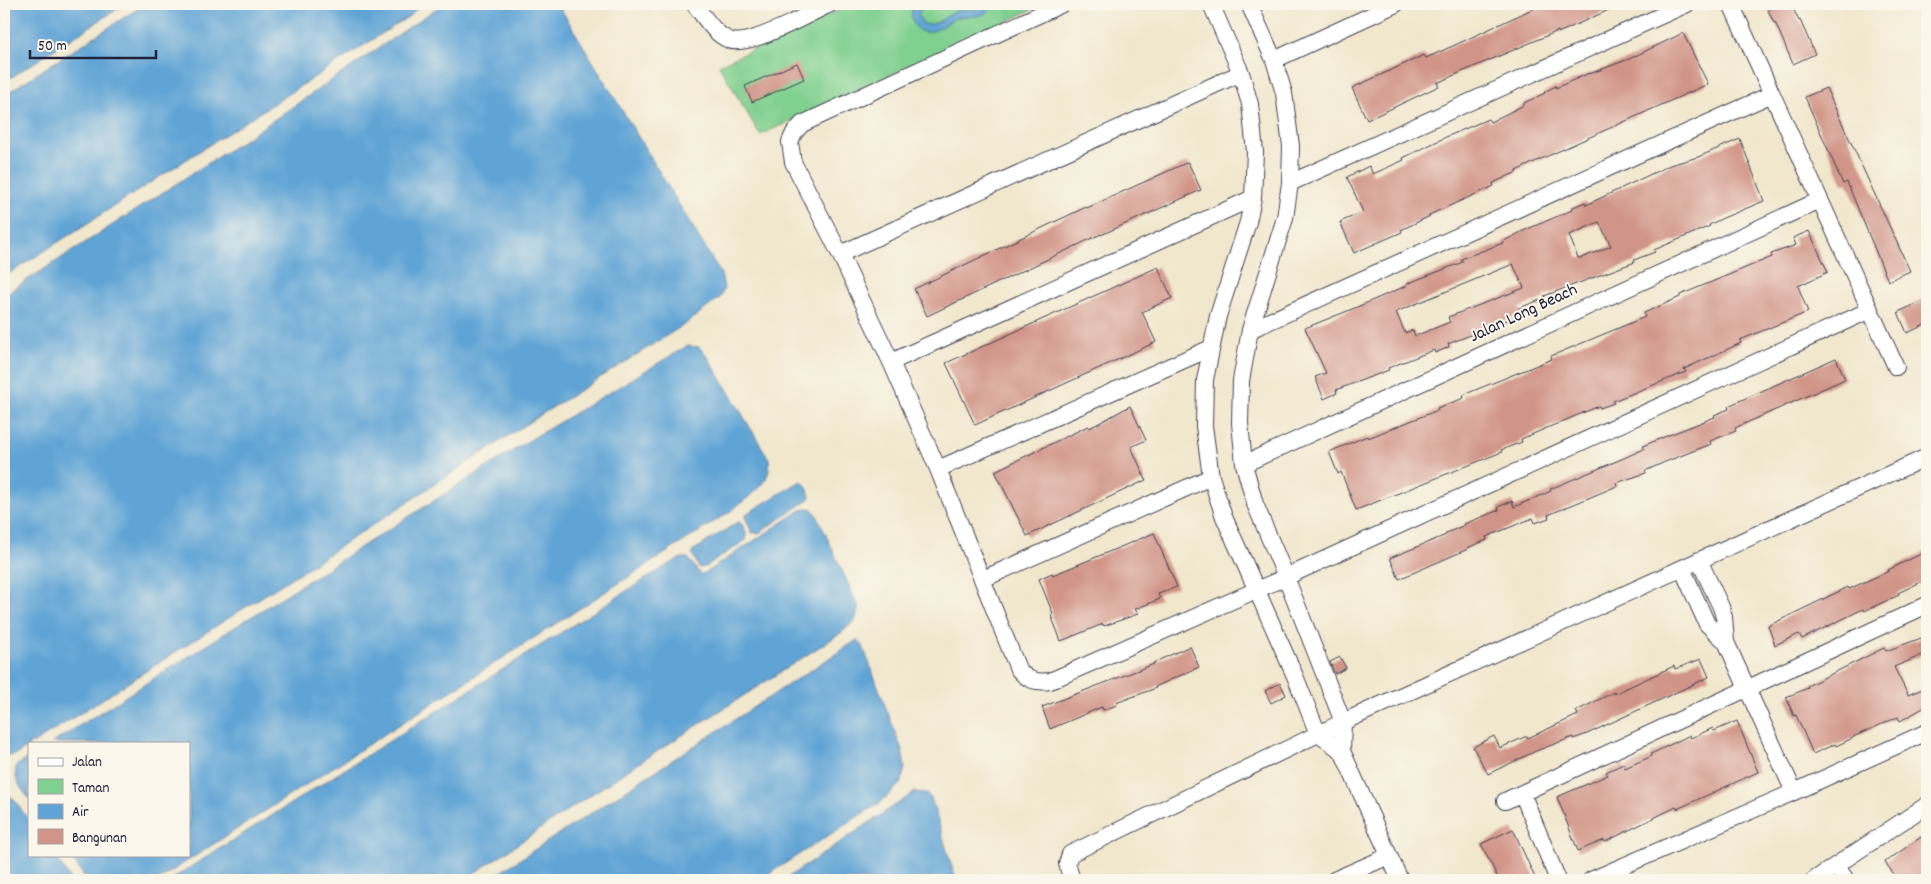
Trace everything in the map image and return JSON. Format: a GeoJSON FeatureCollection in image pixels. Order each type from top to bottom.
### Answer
{"type":"FeatureCollection","features":[{"type":"Feature","properties":{"kind":"street"},"geometry":{"type":"LineString","coordinates":[[694,4],[718,33],[736,42],[757,38],[830,4]]}},
{"type":"Feature","properties":{"kind":"street"},"geometry":{"type":"LineString","coordinates":[[1062,4],[802,124],[794,133],[790,142],[792,162],[840,254],[891,362],[938,469],[1018,669],[1030,680],[1050,681],[1286,576],[1870,310]]}},
{"type":"Feature","properties":{"kind":"street"},"geometry":{"type":"LineString","coordinates":[[1211,4],[1241,73],[1250,104],[1255,152],[1253,198],[1248,222],[1218,316],[1205,380],[1204,426],[1211,477],[1224,517],[1257,589],[1318,734],[1342,751]]}},
{"type":"Feature","properties":{"kind":"street"},"geometry":{"type":"LineString","coordinates":[[1249,4],[1274,60],[1284,94],[1290,146],[1290,183],[1286,218],[1250,330],[1241,380],[1240,423],[1244,464],[1255,504],[1286,576],[1343,722],[1342,751],[1400,880]]}},
{"type":"Feature","properties":{"kind":"street"},"geometry":{"type":"LineString","coordinates":[[1274,60],[1396,4]]}},
{"type":"Feature","properties":{"kind":"street"},"geometry":{"type":"LineString","coordinates":[[1290,183],[1687,4]]}},
{"type":"Feature","properties":{"kind":"street"},"geometry":{"type":"LineString","coordinates":[[1731,4],[1896,367]]}},
{"type":"Feature","properties":{"kind":"street"},"geometry":{"type":"LineString","coordinates":[[840,254],[1241,73]]}},
{"type":"Feature","properties":{"kind":"street"},"geometry":{"type":"LineString","coordinates":[[1250,330],[1772,94]]}},
{"type":"Feature","properties":{"kind":"street"},"geometry":{"type":"LineString","coordinates":[[891,362],[1253,198]]}},
{"type":"Feature","properties":{"kind":"street","name":"Jalan Long Beach"},"geometry":{"type":"LineString","coordinates":[[1244,464],[1820,200]]}},
{"type":"Feature","properties":{"kind":"street"},"geometry":{"type":"LineString","coordinates":[[938,469],[1211,348]]}},
{"type":"Feature","properties":{"kind":"street"},"geometry":{"type":"LineString","coordinates":[[1072,880],[1067,864],[1070,854],[1343,722],[1927,457]]}},
{"type":"Feature","properties":{"kind":"street"},"geometry":{"type":"LineString","coordinates":[[983,578],[1211,477]]}},
{"type":"Feature","properties":{"kind":"street"},"geometry":{"type":"LineString","coordinates":[[1699,560],[1723,612],[1726,642],[1794,792]]}},
{"type":"Feature","properties":{"kind":"street"},"geometry":{"type":"LineString","coordinates":[[1682,568],[1707,624],[1726,642]]}},
{"type":"Feature","properties":{"kind":"street"},"geometry":{"type":"LineString","coordinates":[[1505,800],[1927,605]]}},
{"type":"Feature","properties":{"kind":"street"},"geometry":{"type":"LineString","coordinates":[[1591,880],[1927,732]]}},
{"type":"Feature","properties":{"kind":"street"},"geometry":{"type":"LineString","coordinates":[[1522,793],[1558,880]]}},
{"type":"Feature","properties":{"kind":"street"},"geometry":{"type":"LineString","coordinates":[[1814,880],[1927,805]]}},
{"type":"Feature","properties":{"kind":"street"},"geometry":{"type":"LineString","coordinates":[[1334,880],[1388,856]]}},
{"type":"Feature","properties":{"kind":"street"},"geometry":{"type":"LineString","coordinates":[[1836,865],[1846,880]]}},
{"type":"Feature","properties":{"kind":"green space"},"geometry":{"type":"Polygon","coordinates":[[[853,4],[1044,4],[760,135],[719,65],[853,4]]]}},
{"type":"Feature","properties":{"kind":"water"},"geometry":{"type":"Polygon","coordinates":[[[4,4],[125,4],[4,82],[4,4]]]}},
{"type":"Feature","properties":{"kind":"water"},"geometry":{"type":"Polygon","coordinates":[[[145,4],[421,4],[411,15],[4,277],[4,95],[145,4]]]}},
{"type":"Feature","properties":{"kind":"water"},"geometry":{"type":"Polygon","coordinates":[[[443,4],[558,4],[721,274],[724,288],[721,297],[687,323],[531,421],[327,555],[36,742],[28,742],[28,747],[17,754],[4,757],[4,295],[247,138],[443,4]]]}},
{"type":"Feature","properties":{"kind":"water"},"geometry":{"type":"Polygon","coordinates":[[[915,4],[929,4],[922,7],[918,15],[923,24],[933,24],[957,11],[975,9],[985,4],[993,4],[989,10],[981,15],[956,18],[940,28],[923,32],[913,22],[912,13],[915,4]]]}},
{"type":"Feature","properties":{"kind":"water"},"geometry":{"type":"Polygon","coordinates":[[[687,346],[699,347],[708,357],[769,459],[769,468],[767,476],[758,489],[731,511],[158,880],[87,880],[70,856],[190,856],[190,742],[54,742],[533,438],[687,346]]]}},
{"type":"Feature","properties":{"kind":"water"},"geometry":{"type":"Polygon","coordinates":[[[801,481],[808,490],[810,497],[808,500],[759,533],[752,533],[745,517],[746,514],[801,481]]]}},
{"type":"Feature","properties":{"kind":"water"},"geometry":{"type":"Polygon","coordinates":[[[811,508],[816,513],[859,608],[855,621],[841,633],[625,772],[464,880],[170,880],[666,566],[681,558],[688,558],[700,574],[705,573],[801,510],[811,508]]]}},
{"type":"Feature","properties":{"kind":"water"},"geometry":{"type":"Polygon","coordinates":[[[738,522],[741,523],[746,532],[746,540],[705,567],[699,568],[692,553],[694,550],[738,522]]]}},
{"type":"Feature","properties":{"kind":"water"},"geometry":{"type":"Polygon","coordinates":[[[857,640],[862,644],[902,750],[905,768],[901,783],[881,802],[759,880],[488,880],[857,640]]]}},
{"type":"Feature","properties":{"kind":"water"},"geometry":{"type":"Polygon","coordinates":[[[28,758],[28,798],[18,784],[15,771],[16,766],[28,758]]]}},
{"type":"Feature","properties":{"kind":"water"},"geometry":{"type":"Polygon","coordinates":[[[915,792],[926,793],[931,798],[956,880],[784,880],[915,792]]]}},
{"type":"Feature","properties":{"kind":"water"},"geometry":{"type":"Polygon","coordinates":[[[5,796],[13,798],[28,819],[28,856],[55,856],[71,880],[4,880],[5,796]]]}},
{"type":"Feature","properties":{"kind":"building"},"geometry":{"type":"Polygon","coordinates":[[[1543,4],[1622,4],[1558,33],[1558,31],[1437,83],[1439,86],[1367,120],[1352,88],[1424,55],[1426,58],[1543,4]]]}},
{"type":"Feature","properties":{"kind":"building"},"geometry":{"type":"Polygon","coordinates":[[[1781,4],[1791,4],[1815,54],[1793,64],[1768,10],[1781,4]]]}},
{"type":"Feature","properties":{"kind":"building"},"geometry":{"type":"Polygon","coordinates":[[[1683,33],[1708,84],[1539,160],[1493,183],[1494,186],[1429,215],[1401,230],[1402,232],[1354,253],[1340,222],[1363,212],[1347,177],[1369,166],[1373,174],[1404,160],[1403,158],[1446,137],[1488,119],[1490,122],[1556,86],[1556,88],[1589,73],[1629,59],[1683,33]]]}},
{"type":"Feature","properties":{"kind":"building"},"geometry":{"type":"Polygon","coordinates":[[[797,63],[804,79],[752,102],[745,86],[797,63]]]}},
{"type":"Feature","properties":{"kind":"building"},"geometry":{"type":"Polygon","coordinates":[[[1826,88],[1910,271],[1888,281],[1847,182],[1843,184],[1805,97],[1826,88]]]}},
{"type":"Feature","properties":{"kind":"building"},"geometry":{"type":"Polygon","coordinates":[[[1740,139],[1764,201],[1654,250],[1655,252],[1634,260],[1635,262],[1544,296],[1545,298],[1519,308],[1522,314],[1448,344],[1449,347],[1435,353],[1434,350],[1388,368],[1389,370],[1336,390],[1337,393],[1324,399],[1315,377],[1326,373],[1305,328],[1406,286],[1406,284],[1463,262],[1461,259],[1503,243],[1523,231],[1572,210],[1571,208],[1585,202],[1586,205],[1670,165],[1698,157],[1740,139]],[[1599,222],[1569,235],[1578,258],[1611,246],[1599,222]],[[1513,264],[1396,312],[1405,333],[1413,330],[1415,336],[1450,322],[1448,317],[1524,288],[1513,264]]]}},
{"type":"Feature","properties":{"kind":"building"},"geometry":{"type":"Polygon","coordinates":[[[1188,162],[1201,190],[1101,234],[927,316],[914,289],[1086,207],[1188,162]]]}},
{"type":"Feature","properties":{"kind":"building"},"geometry":{"type":"Polygon","coordinates":[[[1809,231],[1828,272],[1798,286],[1808,312],[1740,340],[1741,343],[1684,369],[1686,372],[1613,401],[1614,403],[1600,408],[1599,406],[1521,439],[1522,442],[1501,450],[1502,452],[1356,510],[1341,472],[1338,474],[1329,452],[1438,410],[1437,408],[1464,398],[1463,395],[1552,359],[1551,356],[1645,317],[1644,313],[1680,297],[1680,295],[1772,257],[1771,254],[1796,245],[1793,238],[1809,231]]]}},
{"type":"Feature","properties":{"kind":"building"},"geometry":{"type":"Polygon","coordinates":[[[1158,267],[1172,298],[1142,312],[1156,342],[975,425],[946,363],[1158,267]]]}},
{"type":"Feature","properties":{"kind":"building"},"geometry":{"type":"Polygon","coordinates":[[[1923,301],[1927,309],[1927,324],[1907,333],[1898,312],[1923,301]]]}},
{"type":"Feature","properties":{"kind":"building"},"geometry":{"type":"Polygon","coordinates":[[[1836,358],[1845,379],[1735,428],[1736,431],[1710,441],[1711,444],[1665,462],[1645,471],[1646,473],[1616,483],[1617,486],[1548,515],[1549,518],[1535,523],[1533,518],[1486,537],[1487,540],[1399,579],[1390,558],[1446,535],[1446,533],[1464,524],[1499,510],[1498,507],[1512,501],[1514,507],[1551,491],[1550,489],[1644,449],[1643,446],[1715,417],[1714,415],[1729,409],[1728,406],[1836,358]]]}},
{"type":"Feature","properties":{"kind":"building"},"geometry":{"type":"Polygon","coordinates":[[[1130,406],[1146,440],[1131,447],[1146,480],[1027,536],[995,471],[1088,426],[1090,428],[1130,406]]]}},
{"type":"Feature","properties":{"kind":"building"},"geometry":{"type":"Polygon","coordinates":[[[1154,533],[1177,587],[1158,594],[1160,599],[1135,609],[1138,614],[1104,626],[1103,624],[1061,641],[1039,579],[1154,533]]]}},
{"type":"Feature","properties":{"kind":"building"},"geometry":{"type":"Polygon","coordinates":[[[1927,551],[1927,579],[1898,593],[1899,595],[1864,611],[1863,609],[1802,639],[1799,634],[1775,645],[1768,626],[1848,587],[1849,589],[1889,571],[1927,551]]]}},
{"type":"Feature","properties":{"kind":"building"},"geometry":{"type":"Polygon","coordinates":[[[1924,637],[1927,644],[1927,653],[1894,667],[1908,695],[1927,687],[1927,706],[1900,721],[1898,717],[1836,746],[1835,744],[1813,754],[1786,697],[1808,688],[1807,686],[1884,648],[1886,651],[1924,637]]]}},
{"type":"Feature","properties":{"kind":"building"},"geometry":{"type":"Polygon","coordinates":[[[1190,646],[1199,667],[1156,688],[1116,703],[1117,705],[1103,710],[1102,707],[1050,729],[1042,707],[1154,664],[1190,646]]]}},
{"type":"Feature","properties":{"kind":"building"},"geometry":{"type":"Polygon","coordinates":[[[1340,657],[1346,668],[1335,674],[1330,662],[1340,657]]]}},
{"type":"Feature","properties":{"kind":"building"},"geometry":{"type":"Polygon","coordinates":[[[1701,659],[1709,677],[1587,734],[1573,739],[1573,737],[1536,751],[1488,774],[1473,747],[1494,736],[1500,748],[1527,736],[1528,738],[1578,715],[1576,711],[1614,692],[1614,694],[1674,666],[1675,669],[1701,659]]]}},
{"type":"Feature","properties":{"kind":"building"},"geometry":{"type":"Polygon","coordinates":[[[1280,683],[1286,695],[1271,703],[1265,691],[1280,683]]]}},
{"type":"Feature","properties":{"kind":"building"},"geometry":{"type":"Polygon","coordinates":[[[1737,721],[1758,772],[1677,809],[1676,807],[1605,842],[1604,840],[1578,851],[1557,797],[1608,775],[1606,772],[1623,764],[1625,768],[1652,756],[1651,754],[1690,735],[1691,738],[1713,728],[1714,731],[1737,721]]]}},
{"type":"Feature","properties":{"kind":"building"},"geometry":{"type":"Polygon","coordinates":[[[1513,829],[1536,880],[1499,880],[1481,844],[1513,829]]]}},
{"type":"Feature","properties":{"kind":"building"},"geometry":{"type":"Polygon","coordinates":[[[1927,833],[1927,880],[1898,880],[1885,862],[1927,833]]]}}]}
